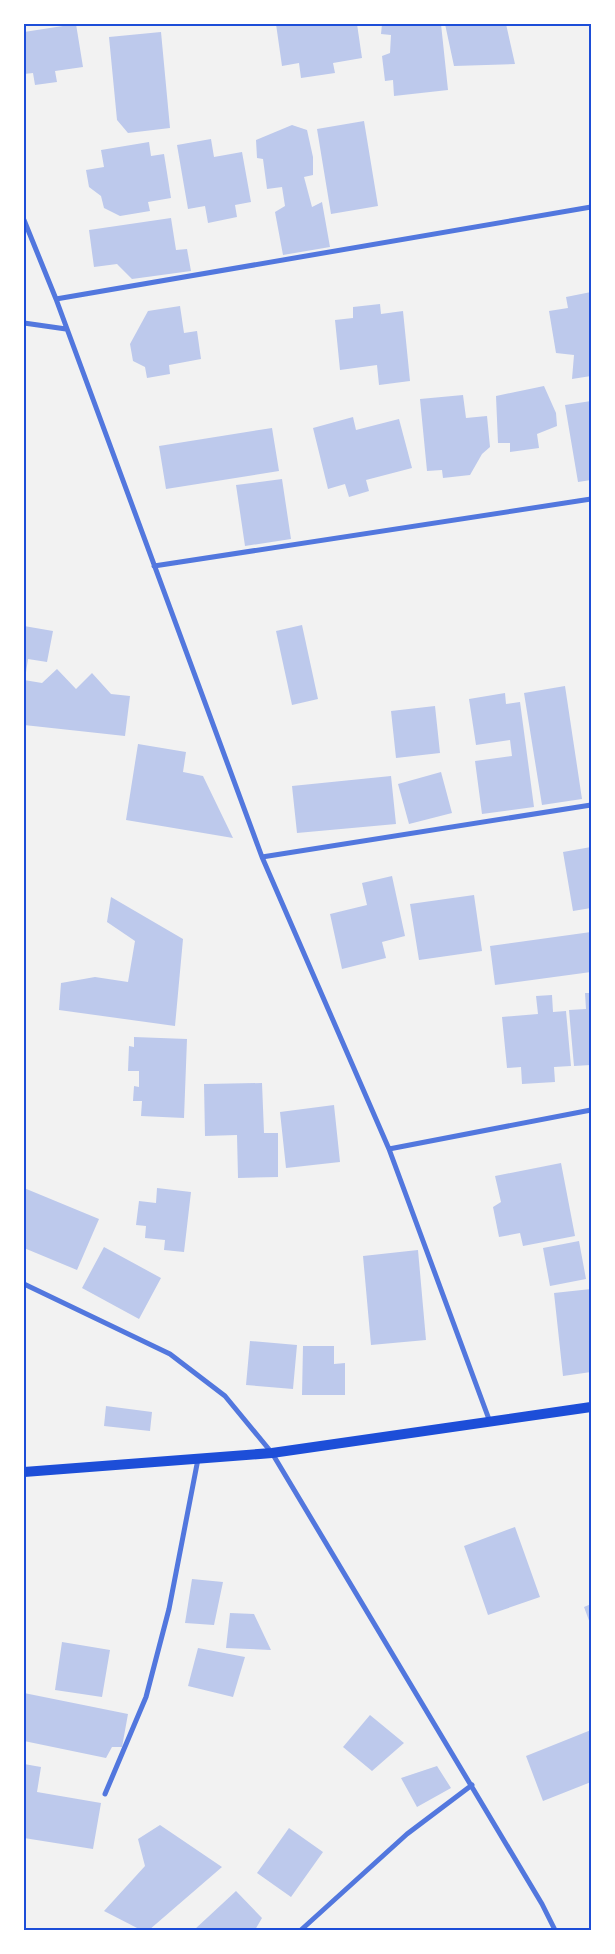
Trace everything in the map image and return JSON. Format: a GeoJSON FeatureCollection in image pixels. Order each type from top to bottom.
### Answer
{"type":"FeatureCollection","features":[{"type":"Feature","properties":{"kind":"main road"},"geometry":{"type":"LineString","coordinates":[[24,1472],[272,1453],[591,1407]]}},
{"type":"Feature","properties":{"kind":"street"},"geometry":{"type":"LineString","coordinates":[[56,299],[591,207]]}},
{"type":"Feature","properties":{"kind":"street"},"geometry":{"type":"LineString","coordinates":[[24,220],[56,299],[262,857],[390,1149],[490,1423]]}},
{"type":"Feature","properties":{"kind":"street"},"geometry":{"type":"LineString","coordinates":[[24,323],[66,329]]}},
{"type":"Feature","properties":{"kind":"street"},"geometry":{"type":"LineString","coordinates":[[154,566],[591,499]]}},
{"type":"Feature","properties":{"kind":"street"},"geometry":{"type":"LineString","coordinates":[[262,857],[591,805]]}},
{"type":"Feature","properties":{"kind":"street"},"geometry":{"type":"LineString","coordinates":[[390,1149],[591,1110]]}},
{"type":"Feature","properties":{"kind":"street"},"geometry":{"type":"LineString","coordinates":[[24,1284],[170,1354],[225,1396],[272,1453],[472,1785],[556,1930]]}},
{"type":"Feature","properties":{"kind":"street"},"geometry":{"type":"LineString","coordinates":[[106,1794],[146,1697],[169,1609],[198,1460]]}},
{"type":"Feature","properties":{"kind":"street"},"geometry":{"type":"LineString","coordinates":[[301,1930],[407,1834],[472,1785]]}},
{"type":"Feature","properties":{"kind":"building"},"geometry":{"type":"Polygon","coordinates":[[[76,24],[83,67],[55,71],[57,82],[35,85],[33,73],[24,74],[24,32],[76,24]]]}},
{"type":"Feature","properties":{"kind":"building"},"geometry":{"type":"Polygon","coordinates":[[[276,24],[357,24],[362,58],[333,63],[335,73],[301,78],[299,63],[282,66],[276,24]]]}},
{"type":"Feature","properties":{"kind":"building"},"geometry":{"type":"Polygon","coordinates":[[[382,24],[441,24],[448,90],[394,96],[393,80],[385,81],[382,56],[390,53],[391,35],[381,34],[382,24]]]}},
{"type":"Feature","properties":{"kind":"building"},"geometry":{"type":"Polygon","coordinates":[[[445,24],[506,24],[515,64],[454,66],[445,24]]]}},
{"type":"Feature","properties":{"kind":"building"},"geometry":{"type":"Polygon","coordinates":[[[161,32],[170,128],[128,133],[117,120],[109,37],[161,32]]]}},
{"type":"Feature","properties":{"kind":"building"},"geometry":{"type":"Polygon","coordinates":[[[364,121],[378,206],[331,214],[317,129],[364,121]]]}},
{"type":"Feature","properties":{"kind":"building"},"geometry":{"type":"Polygon","coordinates":[[[292,125],[307,130],[313,157],[313,175],[304,177],[312,207],[322,202],[330,247],[283,255],[275,212],[285,206],[282,187],[267,189],[263,159],[257,158],[256,140],[292,125]]]}},
{"type":"Feature","properties":{"kind":"building"},"geometry":{"type":"Polygon","coordinates":[[[211,139],[214,157],[242,152],[251,202],[235,205],[237,217],[208,223],[205,206],[188,209],[177,145],[211,139]]]}},
{"type":"Feature","properties":{"kind":"building"},"geometry":{"type":"Polygon","coordinates":[[[149,142],[151,156],[164,154],[171,198],[148,202],[150,211],[120,216],[104,208],[101,196],[89,187],[86,170],[104,167],[101,150],[149,142]]]}},
{"type":"Feature","properties":{"kind":"building"},"geometry":{"type":"Polygon","coordinates":[[[171,218],[176,250],[187,249],[191,271],[132,279],[117,264],[94,267],[89,230],[171,218]]]}},
{"type":"Feature","properties":{"kind":"building"},"geometry":{"type":"Polygon","coordinates":[[[591,292],[591,376],[572,379],[574,355],[556,353],[549,311],[568,308],[566,297],[591,292]]]}},
{"type":"Feature","properties":{"kind":"building"},"geometry":{"type":"Polygon","coordinates":[[[380,304],[381,314],[403,311],[410,381],[379,385],[377,365],[340,370],[335,320],[353,318],[353,307],[380,304]]]}},
{"type":"Feature","properties":{"kind":"building"},"geometry":{"type":"Polygon","coordinates":[[[180,306],[184,333],[197,331],[201,359],[169,365],[170,374],[147,378],[145,367],[133,361],[130,344],[148,311],[180,306]]]}},
{"type":"Feature","properties":{"kind":"building"},"geometry":{"type":"Polygon","coordinates":[[[544,386],[556,413],[557,426],[537,434],[539,448],[510,452],[510,443],[498,443],[496,396],[544,386]]]}},
{"type":"Feature","properties":{"kind":"building"},"geometry":{"type":"Polygon","coordinates":[[[463,395],[466,418],[487,416],[490,447],[482,454],[470,475],[443,478],[442,470],[427,471],[420,399],[463,395]]]}},
{"type":"Feature","properties":{"kind":"building"},"geometry":{"type":"Polygon","coordinates":[[[591,401],[591,480],[578,482],[565,405],[591,401]]]}},
{"type":"Feature","properties":{"kind":"building"},"geometry":{"type":"Polygon","coordinates":[[[353,417],[356,430],[399,419],[412,468],[366,480],[369,491],[349,497],[345,484],[328,489],[313,428],[353,417]]]}},
{"type":"Feature","properties":{"kind":"building"},"geometry":{"type":"Polygon","coordinates":[[[272,428],[279,471],[166,489],[159,446],[272,428]]]}},
{"type":"Feature","properties":{"kind":"building"},"geometry":{"type":"Polygon","coordinates":[[[282,479],[291,539],[245,546],[236,485],[282,479]]]}},
{"type":"Feature","properties":{"kind":"building"},"geometry":{"type":"Polygon","coordinates":[[[302,625],[318,699],[292,705],[276,631],[302,625]]]}},
{"type":"Feature","properties":{"kind":"building"},"geometry":{"type":"Polygon","coordinates":[[[24,626],[53,631],[47,662],[28,659],[25,679],[24,626]]]}},
{"type":"Feature","properties":{"kind":"building"},"geometry":{"type":"Polygon","coordinates":[[[57,669],[76,689],[92,673],[111,694],[130,696],[125,736],[24,725],[24,680],[42,683],[57,669]]]}},
{"type":"Feature","properties":{"kind":"building"},"geometry":{"type":"Polygon","coordinates":[[[565,686],[582,799],[542,805],[524,693],[565,686]]]}},
{"type":"Feature","properties":{"kind":"building"},"geometry":{"type":"Polygon","coordinates":[[[505,693],[506,704],[520,702],[534,807],[482,814],[475,761],[512,756],[510,740],[476,745],[469,699],[505,693]]]}},
{"type":"Feature","properties":{"kind":"building"},"geometry":{"type":"Polygon","coordinates":[[[435,706],[440,753],[396,758],[391,711],[435,706]]]}},
{"type":"Feature","properties":{"kind":"building"},"geometry":{"type":"Polygon","coordinates":[[[138,744],[186,752],[183,772],[203,776],[233,838],[126,820],[138,744]]]}},
{"type":"Feature","properties":{"kind":"building"},"geometry":{"type":"Polygon","coordinates":[[[441,772],[452,813],[409,824],[398,784],[441,772]]]}},
{"type":"Feature","properties":{"kind":"building"},"geometry":{"type":"Polygon","coordinates":[[[391,776],[396,824],[297,833],[292,786],[391,776]]]}},
{"type":"Feature","properties":{"kind":"building"},"geometry":{"type":"Polygon","coordinates":[[[591,847],[591,908],[573,911],[563,852],[591,847]]]}},
{"type":"Feature","properties":{"kind":"building"},"geometry":{"type":"Polygon","coordinates":[[[392,876],[405,936],[382,942],[386,958],[342,969],[330,914],[367,905],[362,883],[392,876]]]}},
{"type":"Feature","properties":{"kind":"building"},"geometry":{"type":"Polygon","coordinates":[[[474,895],[482,951],[419,960],[410,904],[474,895]]]}},
{"type":"Feature","properties":{"kind":"building"},"geometry":{"type":"Polygon","coordinates":[[[111,897],[183,939],[175,1026],[59,1010],[61,983],[95,977],[128,982],[135,941],[107,922],[111,897]]]}},
{"type":"Feature","properties":{"kind":"building"},"geometry":{"type":"Polygon","coordinates":[[[591,932],[591,972],[495,985],[490,946],[591,932]]]}},
{"type":"Feature","properties":{"kind":"building"},"geometry":{"type":"Polygon","coordinates":[[[585,993],[591,993],[591,1065],[574,1066],[569,1010],[586,1009],[585,993]]]}},
{"type":"Feature","properties":{"kind":"building"},"geometry":{"type":"Polygon","coordinates":[[[552,995],[553,1012],[566,1011],[571,1066],[554,1067],[555,1082],[522,1084],[521,1067],[507,1068],[502,1017],[538,1014],[536,996],[552,995]]]}},
{"type":"Feature","properties":{"kind":"building"},"geometry":{"type":"Polygon","coordinates":[[[134,1037],[187,1039],[184,1118],[141,1116],[142,1101],[133,1101],[134,1086],[139,1087],[139,1071],[128,1071],[129,1046],[134,1047],[134,1037]]]}},
{"type":"Feature","properties":{"kind":"building"},"geometry":{"type":"Polygon","coordinates":[[[262,1083],[264,1133],[278,1133],[278,1177],[238,1178],[237,1135],[205,1136],[204,1084],[262,1083]]]}},
{"type":"Feature","properties":{"kind":"building"},"geometry":{"type":"Polygon","coordinates":[[[334,1105],[340,1162],[286,1168],[280,1112],[334,1105]]]}},
{"type":"Feature","properties":{"kind":"building"},"geometry":{"type":"Polygon","coordinates":[[[561,1163],[575,1236],[523,1246],[520,1233],[499,1237],[493,1207],[501,1202],[495,1176],[561,1163]]]}},
{"type":"Feature","properties":{"kind":"building"},"geometry":{"type":"Polygon","coordinates":[[[24,1188],[99,1219],[77,1270],[24,1248],[24,1188]]]}},
{"type":"Feature","properties":{"kind":"building"},"geometry":{"type":"Polygon","coordinates":[[[157,1188],[191,1192],[184,1252],[164,1250],[165,1240],[145,1238],[146,1226],[136,1225],[139,1201],[156,1203],[157,1188]]]}},
{"type":"Feature","properties":{"kind":"building"},"geometry":{"type":"Polygon","coordinates":[[[579,1241],[586,1279],[550,1286],[543,1248],[579,1241]]]}},
{"type":"Feature","properties":{"kind":"building"},"geometry":{"type":"Polygon","coordinates":[[[104,1247],[161,1278],[139,1319],[82,1288],[104,1247]]]}},
{"type":"Feature","properties":{"kind":"building"},"geometry":{"type":"Polygon","coordinates":[[[418,1250],[426,1340],[371,1345],[363,1256],[418,1250]]]}},
{"type":"Feature","properties":{"kind":"building"},"geometry":{"type":"Polygon","coordinates":[[[591,1289],[591,1372],[563,1376],[554,1293],[591,1289]]]}},
{"type":"Feature","properties":{"kind":"building"},"geometry":{"type":"Polygon","coordinates":[[[250,1341],[297,1345],[293,1389],[246,1385],[250,1341]]]}},
{"type":"Feature","properties":{"kind":"building"},"geometry":{"type":"Polygon","coordinates":[[[303,1346],[334,1346],[334,1364],[345,1363],[345,1395],[302,1395],[303,1346]]]}},
{"type":"Feature","properties":{"kind":"building"},"geometry":{"type":"Polygon","coordinates":[[[106,1406],[152,1412],[150,1431],[104,1426],[106,1406]]]}},
{"type":"Feature","properties":{"kind":"building"},"geometry":{"type":"Polygon","coordinates":[[[515,1527],[540,1597],[488,1615],[464,1546],[515,1527]]]}},
{"type":"Feature","properties":{"kind":"building"},"geometry":{"type":"Polygon","coordinates":[[[192,1579],[223,1582],[214,1625],[185,1623],[192,1579]]]}},
{"type":"Feature","properties":{"kind":"building"},"geometry":{"type":"Polygon","coordinates":[[[591,1604],[591,1626],[584,1607],[591,1604]]]}},
{"type":"Feature","properties":{"kind":"building"},"geometry":{"type":"Polygon","coordinates":[[[230,1613],[254,1614],[271,1650],[226,1648],[230,1613]]]}},
{"type":"Feature","properties":{"kind":"building"},"geometry":{"type":"Polygon","coordinates":[[[62,1642],[110,1650],[102,1697],[55,1690],[62,1642]]]}},
{"type":"Feature","properties":{"kind":"building"},"geometry":{"type":"Polygon","coordinates":[[[198,1648],[245,1657],[233,1697],[188,1686],[198,1648]]]}},
{"type":"Feature","properties":{"kind":"building"},"geometry":{"type":"Polygon","coordinates":[[[24,1693],[128,1714],[122,1747],[112,1747],[106,1758],[24,1741],[24,1693]]]}},
{"type":"Feature","properties":{"kind":"building"},"geometry":{"type":"Polygon","coordinates":[[[370,1715],[404,1743],[372,1771],[343,1747],[370,1715]]]}},
{"type":"Feature","properties":{"kind":"building"},"geometry":{"type":"Polygon","coordinates":[[[591,1730],[591,1782],[543,1801],[526,1756],[591,1730]]]}},
{"type":"Feature","properties":{"kind":"building"},"geometry":{"type":"Polygon","coordinates":[[[24,1764],[41,1767],[37,1792],[101,1803],[93,1849],[24,1838],[24,1764]]]}},
{"type":"Feature","properties":{"kind":"building"},"geometry":{"type":"Polygon","coordinates":[[[437,1766],[451,1788],[417,1807],[401,1778],[437,1766]]]}},
{"type":"Feature","properties":{"kind":"building"},"geometry":{"type":"Polygon","coordinates":[[[160,1825],[222,1867],[149,1930],[141,1930],[104,1911],[145,1866],[138,1839],[160,1825]]]}},
{"type":"Feature","properties":{"kind":"building"},"geometry":{"type":"Polygon","coordinates":[[[289,1828],[323,1852],[291,1897],[257,1873],[289,1828]]]}},
{"type":"Feature","properties":{"kind":"building"},"geometry":{"type":"Polygon","coordinates":[[[236,1891],[262,1918],[255,1930],[194,1930],[236,1891]]]}}]}
